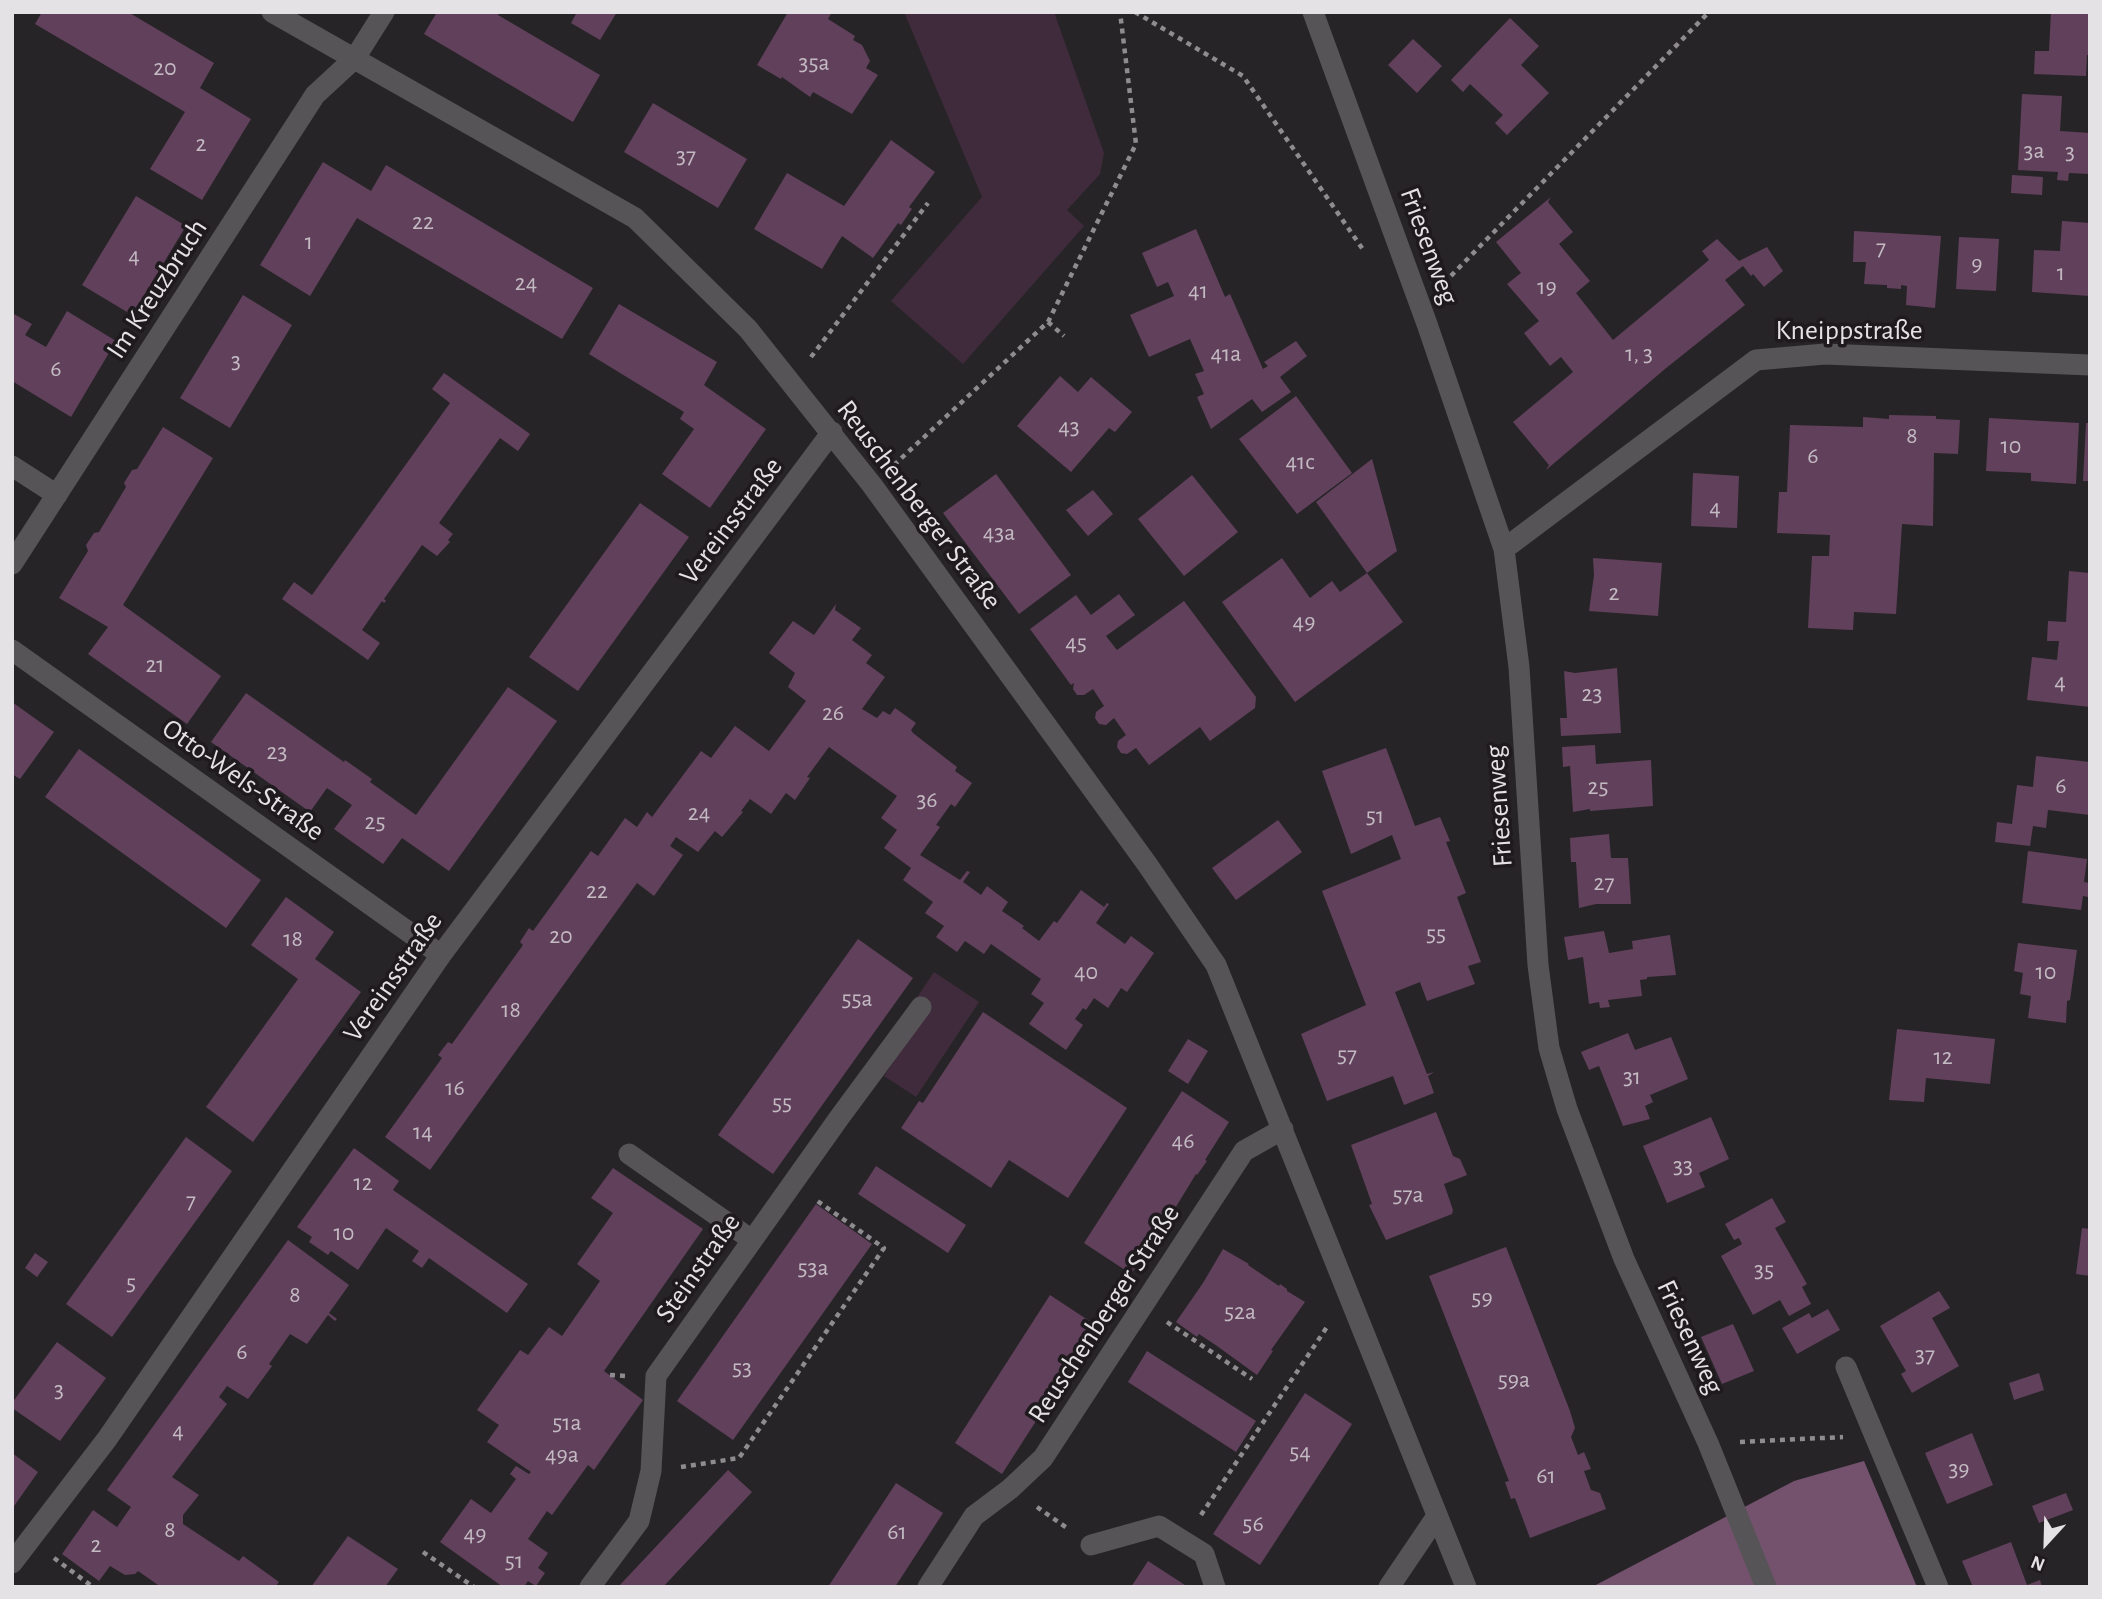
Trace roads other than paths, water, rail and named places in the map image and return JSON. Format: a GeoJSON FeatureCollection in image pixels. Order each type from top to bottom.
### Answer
{"type":"FeatureCollection","features":[{"type":"Feature","properties":{"kind":"street","name":"Reuschenberger Straße"},"geometry":{"type":"LineString","coordinates":[[272,12],[635,218],[748,329],[832,432],[1147,864],[1216,965],[1466,1587]]}},
{"type":"Feature","properties":{"kind":"street"},"geometry":{"type":"LineString","coordinates":[[355,58],[384,12]]}},
{"type":"Feature","properties":{"kind":"street","name":"Friesenweg"},"geometry":{"type":"LineString","coordinates":[[1313,12],[1427,324],[1504,549],[1518,667],[1538,965],[1549,1048],[1567,1109],[1624,1259],[1708,1443],[1766,1587]]}},
{"type":"Feature","properties":{"kind":"street","name":"Im Kreuzbruch"},"geometry":{"type":"LineString","coordinates":[[14,561],[315,95],[355,58]]}},
{"type":"Feature","properties":{"kind":"street","name":"Kneippstraße"},"geometry":{"type":"LineString","coordinates":[[1504,549],[1756,360],[1825,354],[2090,365]]}},
{"type":"Feature","properties":{"kind":"street","name":"Vereinsstraße"},"geometry":{"type":"LineString","coordinates":[[12,1563],[107,1439],[441,955],[832,432]]}},
{"type":"Feature","properties":{"kind":"street"},"geometry":{"type":"LineString","coordinates":[[12,466],[57,495]]}},
{"type":"Feature","properties":{"kind":"street","name":"Otto-Wels-Straße"},"geometry":{"type":"LineString","coordinates":[[12,650],[441,955]]}},
{"type":"Feature","properties":{"kind":"street","name":"Steinstraße"},"geometry":{"type":"LineString","coordinates":[[590,1587],[639,1521],[651,1471],[656,1376],[921,1007]]}},
{"type":"Feature","properties":{"kind":"street","name":"Reuschenberger Straße"},"geometry":{"type":"LineString","coordinates":[[928,1587],[974,1516],[1010,1489],[1043,1458],[1244,1151],[1283,1129]]}},
{"type":"Feature","properties":{"kind":"street"},"geometry":{"type":"LineString","coordinates":[[629,1154],[752,1240]]}},
{"type":"Feature","properties":{"kind":"street"},"geometry":{"type":"LineString","coordinates":[[1846,1367],[1938,1587]]}},
{"type":"Feature","properties":{"kind":"street"},"geometry":{"type":"LineString","coordinates":[[1389,1587],[1437,1516]]}},
{"type":"Feature","properties":{"kind":"street"},"geometry":{"type":"LineString","coordinates":[[1091,1545],[1159,1526],[1204,1554],[1215,1587]]}}]}
